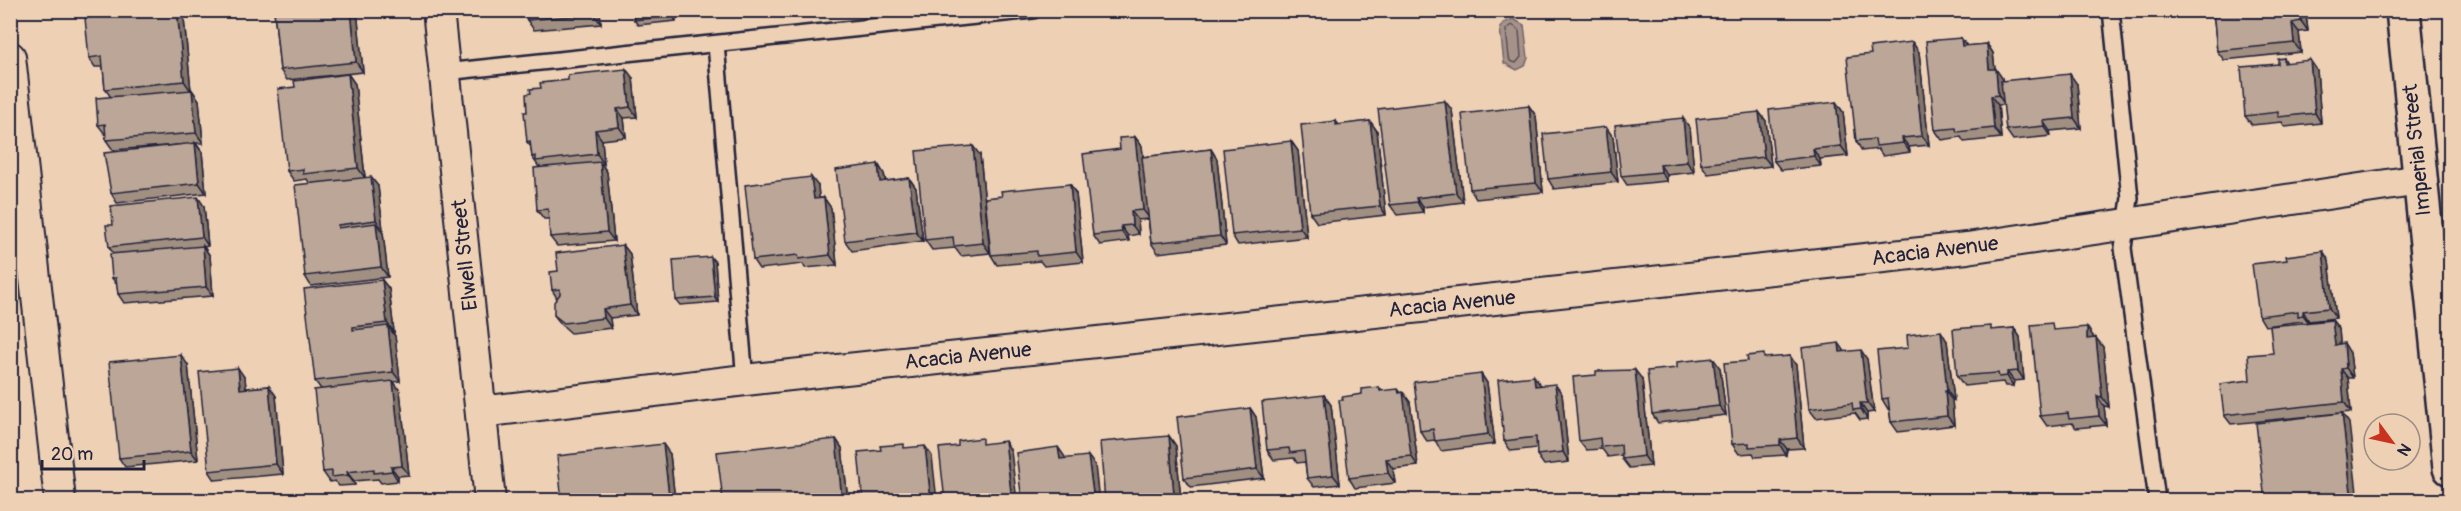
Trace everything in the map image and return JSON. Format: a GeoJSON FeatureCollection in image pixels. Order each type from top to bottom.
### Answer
{"type":"FeatureCollection","features":[{"type":"Feature","properties":{"kind":"street","name":"Elwell Street"},"geometry":{"type":"LineString","coordinates":[[438,10],[490,501]]}},
{"type":"Feature","properties":{"kind":"street","name":"Imperial Street"},"geometry":{"type":"LineString","coordinates":[[2403,10],[2451,468]]}},
{"type":"Feature","properties":{"kind":"street"},"geometry":{"type":"LineString","coordinates":[[10,57],[60,501]]}},
{"type":"Feature","properties":{"kind":"street","name":"Acacia Avenue"},"geometry":{"type":"LineString","coordinates":[[481,412],[745,381],[1966,249],[2420,180]]}},
{"type":"Feature","properties":{"kind":"lane"},"geometry":{"type":"LineString","coordinates":[[445,72],[1033,10]]}},
{"type":"Feature","properties":{"kind":"lane"},"geometry":{"type":"LineString","coordinates":[[2111,10],[2130,198],[2123,248],[2157,501]]}},
{"type":"Feature","properties":{"kind":"lane"},"geometry":{"type":"LineString","coordinates":[[716,44],[745,381]]}},
{"type":"Feature","properties":{"kind":"water"},"geometry":{"type":"Polygon","coordinates":[[[1513,19],[1524,25],[1528,58],[1525,66],[1517,70],[1504,63],[1500,28],[1503,23],[1513,19]]]}},
{"type":"Feature","properties":{"kind":"building"},"geometry":{"type":"Polygon","coordinates":[[[177,10],[184,81],[105,89],[102,56],[89,58],[85,18],[177,10]]]}},
{"type":"Feature","properties":{"kind":"building"},"geometry":{"type":"Polygon","coordinates":[[[274,10],[351,10],[356,62],[280,70],[274,10]]]}},
{"type":"Feature","properties":{"kind":"building"},"geometry":{"type":"Polygon","coordinates":[[[526,10],[594,10],[594,14],[527,20],[526,10]]]}},
{"type":"Feature","properties":{"kind":"building"},"geometry":{"type":"Polygon","coordinates":[[[633,10],[672,10],[673,16],[634,20],[633,10]]]}},
{"type":"Feature","properties":{"kind":"building"},"geometry":{"type":"Polygon","coordinates":[[[2213,10],[2300,10],[2301,21],[2292,23],[2294,43],[2217,51],[2213,10]]]}},
{"type":"Feature","properties":{"kind":"building"},"geometry":{"type":"Polygon","coordinates":[[[1961,38],[1962,46],[1987,44],[1989,69],[1996,69],[1998,95],[1991,96],[1994,128],[1957,132],[1956,128],[1935,130],[1926,41],[1961,38]]]}},
{"type":"Feature","properties":{"kind":"building"},"geometry":{"type":"Polygon","coordinates":[[[1912,42],[1922,136],[1902,138],[1903,143],[1876,146],[1875,139],[1856,141],[1847,57],[1871,54],[1870,47],[1912,42]]]}},
{"type":"Feature","properties":{"kind":"building"},"geometry":{"type":"Polygon","coordinates":[[[2284,58],[2284,63],[2310,60],[2315,113],[2278,117],[2278,112],[2245,116],[2241,67],[2278,64],[2278,59],[2284,58]]]}},
{"type":"Feature","properties":{"kind":"building"},"geometry":{"type":"Polygon","coordinates":[[[626,69],[630,107],[617,109],[619,127],[595,130],[597,154],[536,161],[536,156],[532,157],[530,141],[527,142],[524,112],[527,112],[526,94],[531,93],[530,89],[541,88],[540,83],[568,80],[568,75],[626,69]]]}},
{"type":"Feature","properties":{"kind":"building"},"geometry":{"type":"Polygon","coordinates":[[[348,74],[358,168],[303,174],[303,169],[287,171],[278,89],[295,87],[294,81],[348,74]]]}},
{"type":"Feature","properties":{"kind":"building"},"geometry":{"type":"Polygon","coordinates":[[[2070,74],[2074,118],[2043,121],[2044,126],[2006,130],[2001,81],[2070,74]]]}},
{"type":"Feature","properties":{"kind":"building"},"geometry":{"type":"Polygon","coordinates":[[[192,90],[196,133],[106,140],[105,124],[98,125],[96,98],[192,90]]]}},
{"type":"Feature","properties":{"kind":"building"},"geometry":{"type":"Polygon","coordinates":[[[1445,101],[1456,193],[1416,198],[1417,202],[1390,205],[1378,109],[1445,101]]]}},
{"type":"Feature","properties":{"kind":"building"},"geometry":{"type":"Polygon","coordinates":[[[1836,102],[1841,146],[1813,149],[1814,156],[1774,161],[1769,110],[1836,102]]]}},
{"type":"Feature","properties":{"kind":"building"},"geometry":{"type":"Polygon","coordinates":[[[1529,106],[1536,183],[1470,189],[1462,114],[1529,106]]]}},
{"type":"Feature","properties":{"kind":"building"},"geometry":{"type":"Polygon","coordinates":[[[1759,112],[1764,157],[1701,164],[1696,119],[1759,112]]]}},
{"type":"Feature","properties":{"kind":"building"},"geometry":{"type":"Polygon","coordinates":[[[1683,118],[1687,162],[1660,165],[1661,172],[1621,176],[1615,125],[1683,118]]]}},
{"type":"Feature","properties":{"kind":"building"},"geometry":{"type":"Polygon","coordinates":[[[1336,121],[1336,125],[1370,121],[1380,206],[1310,213],[1301,125],[1336,121]]]}},
{"type":"Feature","properties":{"kind":"building"},"geometry":{"type":"Polygon","coordinates":[[[1606,127],[1611,172],[1548,179],[1543,134],[1606,127]]]}},
{"type":"Feature","properties":{"kind":"building"},"geometry":{"type":"Polygon","coordinates":[[[1135,137],[1143,210],[1131,211],[1132,225],[1121,226],[1122,232],[1093,235],[1083,154],[1120,149],[1119,138],[1135,137]]]}},
{"type":"Feature","properties":{"kind":"building"},"geometry":{"type":"Polygon","coordinates":[[[1291,141],[1300,228],[1232,235],[1223,149],[1291,141]]]}},
{"type":"Feature","properties":{"kind":"building"},"geometry":{"type":"Polygon","coordinates":[[[195,143],[199,183],[111,193],[104,153],[195,143]]]}},
{"type":"Feature","properties":{"kind":"building"},"geometry":{"type":"Polygon","coordinates":[[[973,146],[983,243],[954,246],[953,237],[925,240],[916,151],[973,146]]]}},
{"type":"Feature","properties":{"kind":"building"},"geometry":{"type":"Polygon","coordinates":[[[1211,149],[1220,236],[1151,243],[1142,157],[1211,149]]]}},
{"type":"Feature","properties":{"kind":"building"},"geometry":{"type":"Polygon","coordinates":[[[600,162],[607,232],[550,237],[548,209],[537,210],[534,168],[600,162]]]}},
{"type":"Feature","properties":{"kind":"building"},"geometry":{"type":"Polygon","coordinates":[[[878,164],[880,182],[909,178],[916,232],[845,241],[836,170],[878,164]]]}},
{"type":"Feature","properties":{"kind":"building"},"geometry":{"type":"Polygon","coordinates":[[[371,177],[376,220],[338,225],[338,228],[376,223],[381,267],[305,276],[295,185],[371,177]]]}},
{"type":"Feature","properties":{"kind":"building"},"geometry":{"type":"Polygon","coordinates":[[[811,177],[814,199],[824,198],[830,255],[799,259],[798,255],[753,260],[745,185],[811,177]]]}},
{"type":"Feature","properties":{"kind":"building"},"geometry":{"type":"Polygon","coordinates":[[[1070,184],[1076,252],[1037,256],[1037,251],[991,255],[985,198],[1002,196],[1001,191],[1070,184]]]}},
{"type":"Feature","properties":{"kind":"building"},"geometry":{"type":"Polygon","coordinates":[[[198,197],[202,237],[109,247],[106,225],[113,225],[111,206],[198,197]]]}},
{"type":"Feature","properties":{"kind":"building"},"geometry":{"type":"Polygon","coordinates":[[[623,245],[630,305],[603,309],[604,318],[564,323],[554,315],[554,302],[560,294],[560,289],[552,290],[550,272],[558,271],[556,253],[623,245]]]}},
{"type":"Feature","properties":{"kind":"building"},"geometry":{"type":"Polygon","coordinates":[[[203,246],[206,287],[118,294],[116,278],[112,278],[110,254],[203,246]]]}},
{"type":"Feature","properties":{"kind":"building"},"geometry":{"type":"Polygon","coordinates":[[[2323,251],[2329,308],[2303,311],[2303,315],[2298,316],[2298,311],[2259,316],[2252,264],[2287,260],[2286,256],[2323,251]]]}},
{"type":"Feature","properties":{"kind":"building"},"geometry":{"type":"Polygon","coordinates":[[[711,257],[715,297],[676,300],[673,260],[711,257]]]}},
{"type":"Feature","properties":{"kind":"building"},"geometry":{"type":"Polygon","coordinates":[[[382,280],[387,323],[353,327],[353,330],[388,326],[393,372],[315,381],[304,289],[382,280]]]}},
{"type":"Feature","properties":{"kind":"building"},"geometry":{"type":"Polygon","coordinates":[[[2332,320],[2335,345],[2344,343],[2346,368],[2341,369],[2344,402],[2224,415],[2220,384],[2250,380],[2248,355],[2273,353],[2270,326],[2332,320]]]}},
{"type":"Feature","properties":{"kind":"building"},"geometry":{"type":"Polygon","coordinates":[[[2052,323],[2053,330],[2087,327],[2087,339],[2096,338],[2102,397],[2097,396],[2099,416],[2069,419],[2068,413],[2040,416],[2031,325],[2052,323]]]}},
{"type":"Feature","properties":{"kind":"building"},"geometry":{"type":"Polygon","coordinates":[[[1991,326],[1991,330],[2014,328],[2018,371],[2007,372],[2007,376],[1999,377],[1998,373],[1957,376],[1953,329],[1991,326]]]}},
{"type":"Feature","properties":{"kind":"building"},"geometry":{"type":"Polygon","coordinates":[[[1941,331],[1947,416],[1891,422],[1888,398],[1882,399],[1877,351],[1908,348],[1907,335],[1941,331]]]}},
{"type":"Feature","properties":{"kind":"building"},"geometry":{"type":"Polygon","coordinates":[[[1839,343],[1840,352],[1861,350],[1867,403],[1860,403],[1861,409],[1853,410],[1852,403],[1809,409],[1802,348],[1839,343]]]}},
{"type":"Feature","properties":{"kind":"building"},"geometry":{"type":"Polygon","coordinates":[[[1764,354],[1764,358],[1790,356],[1797,438],[1780,440],[1780,445],[1749,447],[1749,443],[1732,444],[1724,363],[1748,361],[1747,356],[1764,354]]]}},
{"type":"Feature","properties":{"kind":"building"},"geometry":{"type":"Polygon","coordinates":[[[181,355],[191,451],[119,458],[109,362],[181,355]]]}},
{"type":"Feature","properties":{"kind":"building"},"geometry":{"type":"Polygon","coordinates":[[[1713,358],[1719,406],[1652,414],[1647,371],[1677,368],[1677,362],[1713,358]]]}},
{"type":"Feature","properties":{"kind":"building"},"geometry":{"type":"Polygon","coordinates":[[[238,368],[240,389],[269,386],[276,464],[209,471],[199,372],[238,368]]]}},
{"type":"Feature","properties":{"kind":"building"},"geometry":{"type":"Polygon","coordinates":[[[1635,370],[1644,456],[1622,459],[1621,445],[1601,447],[1600,438],[1579,441],[1573,377],[1596,375],[1596,371],[1635,370]]]}},
{"type":"Feature","properties":{"kind":"building"},"geometry":{"type":"Polygon","coordinates":[[[1481,374],[1488,434],[1435,441],[1433,429],[1420,431],[1414,382],[1481,374]]]}},
{"type":"Feature","properties":{"kind":"building"},"geometry":{"type":"Polygon","coordinates":[[[1534,376],[1535,386],[1555,384],[1563,452],[1537,455],[1536,437],[1504,441],[1498,380],[1534,376]]]}},
{"type":"Feature","properties":{"kind":"building"},"geometry":{"type":"Polygon","coordinates":[[[393,381],[402,466],[391,467],[392,471],[374,473],[374,469],[347,472],[348,475],[332,477],[332,471],[323,472],[314,390],[393,381]]]}},
{"type":"Feature","properties":{"kind":"building"},"geometry":{"type":"Polygon","coordinates":[[[1379,387],[1380,391],[1398,389],[1399,393],[1403,392],[1411,456],[1386,459],[1388,473],[1349,478],[1339,400],[1343,400],[1342,397],[1362,394],[1362,389],[1379,387]]]}},
{"type":"Feature","properties":{"kind":"building"},"geometry":{"type":"Polygon","coordinates":[[[1324,395],[1333,475],[1307,478],[1304,451],[1290,453],[1289,448],[1267,450],[1262,402],[1324,395]]]}},
{"type":"Feature","properties":{"kind":"building"},"geometry":{"type":"Polygon","coordinates":[[[1250,408],[1257,469],[1184,478],[1177,417],[1250,408]]]}},
{"type":"Feature","properties":{"kind":"building"},"geometry":{"type":"Polygon","coordinates":[[[2342,413],[2352,501],[2265,501],[2256,423],[2342,413]]]}},
{"type":"Feature","properties":{"kind":"building"},"geometry":{"type":"Polygon","coordinates":[[[1169,436],[1174,495],[1105,501],[1100,442],[1169,436]]]}},
{"type":"Feature","properties":{"kind":"building"},"geometry":{"type":"Polygon","coordinates":[[[982,438],[982,444],[1005,441],[1012,501],[945,501],[939,448],[958,446],[958,441],[982,438]]]}},
{"type":"Feature","properties":{"kind":"building"},"geometry":{"type":"Polygon","coordinates":[[[836,439],[842,501],[743,501],[743,498],[723,500],[717,452],[836,439]]]}},
{"type":"Feature","properties":{"kind":"building"},"geometry":{"type":"Polygon","coordinates":[[[663,444],[669,496],[628,501],[562,501],[557,456],[663,444]]]}},
{"type":"Feature","properties":{"kind":"building"},"geometry":{"type":"Polygon","coordinates":[[[904,444],[904,448],[925,446],[931,501],[863,501],[858,452],[881,450],[880,446],[904,444]]]}},
{"type":"Feature","properties":{"kind":"building"},"geometry":{"type":"Polygon","coordinates":[[[1058,447],[1060,459],[1088,456],[1094,501],[1022,501],[1016,453],[1058,447]]]}}]}
